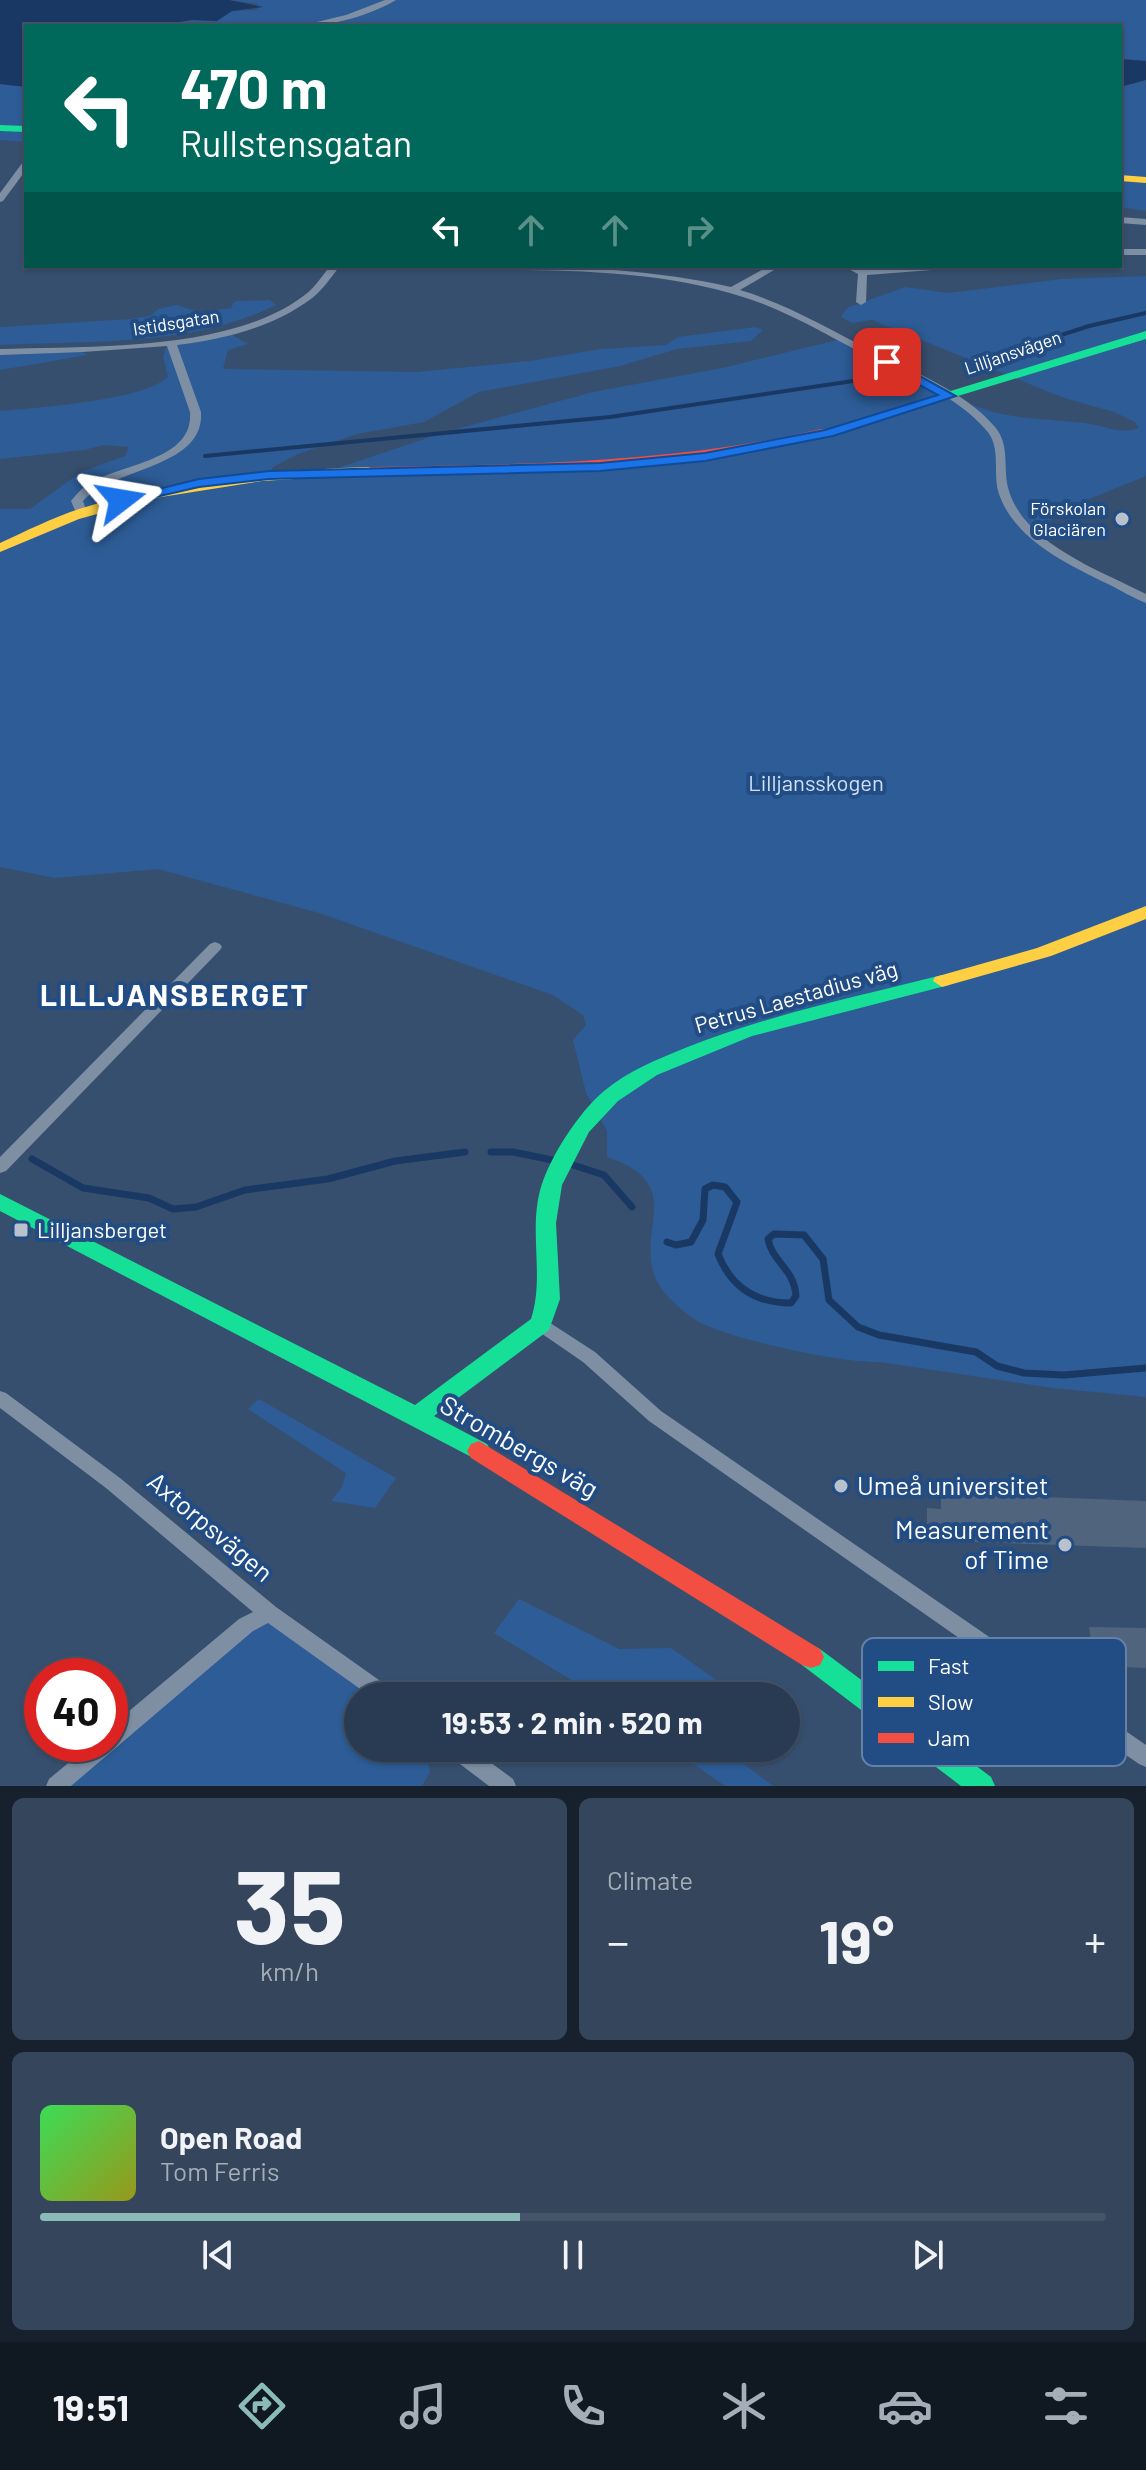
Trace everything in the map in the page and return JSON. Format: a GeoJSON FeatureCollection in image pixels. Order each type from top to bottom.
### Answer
{"type":"FeatureCollection","features":[{"type":"Feature","properties":{"kind":"main road"},"geometry":{"type":"LineString","coordinates":[[0,126],[24,127]]}},
{"type":"Feature","properties":{"kind":"main road"},"geometry":{"type":"LineString","coordinates":[[1122,176],[1146,178]]}},
{"type":"Feature","properties":{"kind":"main road","name":"Lilljansvägen"},"geometry":{"type":"LineString","coordinates":[[0,548],[81,513],[165,490],[245,477],[600,467],[705,457],[828,434],[1075,354],[1146,335]]}},
{"type":"Feature","properties":{"kind":"main road","name":"Petrus Laestadius väg"},"geometry":{"type":"LineString","coordinates":[[541,1324],[549,1310],[550,1273],[545,1223],[556,1175],[583,1126],[603,1105],[638,1078],[694,1049],[1000,965],[1146,912]]}},
{"type":"Feature","properties":{"kind":"main road","name":"Strombergs väg"},"geometry":{"type":"LineString","coordinates":[[0,1202],[416,1417],[594,1521],[810,1656],[862,1695]]}},
{"type":"Feature","properties":{"kind":"main road"},"geometry":{"type":"LineString","coordinates":[[416,1417],[541,1324]]}},
{"type":"Feature","properties":{"kind":"main road","name":"Strombergs väg"},"geometry":{"type":"LineString","coordinates":[[956,1766],[982,1786]]}},
{"type":"Feature","properties":{"kind":"street"},"geometry":{"type":"LineString","coordinates":[[313,24],[356,15],[392,0]]}},
{"type":"Feature","properties":{"kind":"street"},"geometry":{"type":"LineString","coordinates":[[0,199],[24,167]]}},
{"type":"Feature","properties":{"kind":"street"},"geometry":{"type":"LineString","coordinates":[[1122,220],[1146,225]]}},
{"type":"Feature","properties":{"kind":"street"},"geometry":{"type":"LineString","coordinates":[[1122,227],[1146,225]]}},
{"type":"Feature","properties":{"kind":"street"},"geometry":{"type":"LineString","coordinates":[[1122,252],[1146,252]]}},
{"type":"Feature","properties":{"kind":"street"},"geometry":{"type":"LineString","coordinates":[[1135,254],[1146,261]]}},
{"type":"Feature","properties":{"kind":"street","name":"Istidsgatan"},"geometry":{"type":"LineString","coordinates":[[0,352],[171,343],[227,332],[271,318],[313,294],[333,268]]}},
{"type":"Feature","properties":{"kind":"street"},"geometry":{"type":"LineString","coordinates":[[464,268],[646,275],[733,290],[781,308],[950,396],[990,426],[997,438],[1003,492],[1019,522],[1031,535],[1146,599]]}},
{"type":"Feature","properties":{"kind":"street"},"geometry":{"type":"LineString","coordinates":[[733,290],[772,268]]}},
{"type":"Feature","properties":{"kind":"street"},"geometry":{"type":"LineString","coordinates":[[852,268],[863,273],[922,268]]}},
{"type":"Feature","properties":{"kind":"street"},"geometry":{"type":"LineString","coordinates":[[861,302],[863,273]]}},
{"type":"Feature","properties":{"kind":"street"},"geometry":{"type":"LineString","coordinates":[[81,513],[77,501],[91,485],[152,463],[184,442],[193,431],[194,409],[171,343]]}},
{"type":"Feature","properties":{"kind":"street"},"geometry":{"type":"LineString","coordinates":[[0,1167],[215,947]]}},
{"type":"Feature","properties":{"kind":"street"},"geometry":{"type":"LineString","coordinates":[[541,1324],[589,1357],[655,1416],[975,1638]]}},
{"type":"Feature","properties":{"kind":"street","name":"Axtorpsvägen"},"geometry":{"type":"LineString","coordinates":[[0,1398],[113,1483],[269,1613],[366,1682]]}},
{"type":"Feature","properties":{"kind":"street"},"geometry":{"type":"LineString","coordinates":[[128,1725],[246,1625],[269,1613]]}},
{"type":"Feature","properties":{"kind":"street"},"geometry":{"type":"LineString","coordinates":[[1126,1743],[1146,1757]]}},
{"type":"Feature","properties":{"kind":"street"},"geometry":{"type":"LineString","coordinates":[[56,1786],[84,1762]]}},
{"type":"Feature","properties":{"kind":"street"},"geometry":{"type":"LineString","coordinates":[[474,1762],[506,1786]]}},
{"type":"Feature","properties":{"kind":"green space"},"geometry":{"type":"Polygon","coordinates":[[[230,0],[1146,0],[1146,61],[1122,59],[1122,24],[167,24],[192,20],[216,21],[232,11],[257,10],[257,4],[230,0]]]}},
{"type":"Feature","properties":{"kind":"green space"},"geometry":{"type":"Polygon","coordinates":[[[1146,80],[1146,211],[1122,207],[1122,86],[1146,80]]]}},
{"type":"Feature","properties":{"kind":"green space"},"geometry":{"type":"Polygon","coordinates":[[[0,84],[24,87],[24,142],[0,140],[0,84]]]}},
{"type":"Feature","properties":{"kind":"green space","name":"Lilljansskogen"},"geometry":{"type":"Polygon","coordinates":[[[1146,276],[1146,476],[1065,509],[1032,535],[1146,599],[1146,1397],[1053,1388],[818,1355],[745,1339],[702,1323],[670,1299],[652,1269],[653,1198],[647,1183],[633,1169],[607,1157],[607,1131],[586,1093],[573,1040],[586,1025],[583,1015],[553,995],[319,913],[158,869],[55,878],[0,867],[0,509],[30,509],[81,472],[125,456],[129,447],[104,445],[0,459],[0,411],[63,405],[139,391],[168,376],[163,357],[167,344],[227,332],[248,344],[228,350],[223,369],[416,372],[530,361],[601,349],[666,345],[678,337],[756,327],[763,330],[751,341],[677,349],[620,366],[479,392],[424,422],[357,434],[298,454],[273,467],[269,475],[323,473],[442,433],[593,392],[722,368],[842,339],[927,385],[981,408],[1019,417],[1132,430],[1139,428],[1135,422],[1114,412],[1064,398],[872,320],[852,323],[841,317],[847,308],[905,287],[949,293],[1062,279],[1146,276]]]}},
{"type":"Feature","properties":{"kind":"green space"},"geometry":{"type":"Polygon","coordinates":[[[270,300],[276,305],[244,319],[176,335],[0,345],[0,327],[131,319],[150,316],[158,309],[176,305],[200,312],[231,308],[234,302],[239,301],[270,300]]]}},
{"type":"Feature","properties":{"kind":"green space"},"geometry":{"type":"Polygon","coordinates":[[[77,349],[88,355],[0,370],[0,352],[77,349]]]}},
{"type":"Feature","properties":{"kind":"green space"},"geometry":{"type":"Polygon","coordinates":[[[259,1399],[396,1478],[375,1508],[331,1501],[342,1487],[346,1473],[248,1409],[259,1399]]]}},
{"type":"Feature","properties":{"kind":"green space"},"geometry":{"type":"Polygon","coordinates":[[[519,1599],[619,1649],[671,1648],[719,1682],[575,1682],[494,1633],[519,1599]]]}},
{"type":"Feature","properties":{"kind":"green space"},"geometry":{"type":"Polygon","coordinates":[[[269,1613],[366,1682],[344,1682],[344,1762],[428,1762],[430,1772],[422,1786],[56,1786],[86,1762],[128,1762],[128,1728],[269,1613]]]}},
{"type":"Feature","properties":{"kind":"green space"},"geometry":{"type":"Polygon","coordinates":[[[691,1762],[742,1762],[773,1786],[725,1786],[691,1762]]]}},
{"type":"Feature","properties":{"kind":"shaded area"},"geometry":{"type":"Polygon","coordinates":[[[0,0],[229,0],[263,7],[232,11],[217,21],[24,24],[24,87],[0,84],[0,0]]]}},
{"type":"Feature","properties":{"kind":"shaded area"},"geometry":{"type":"Polygon","coordinates":[[[1122,59],[1146,61],[1146,80],[1122,86],[1122,59]]]}},
{"type":"Feature","properties":{"kind":"building"},"geometry":{"type":"Polygon","coordinates":[[[941,1493],[1146,1501],[1146,1548],[947,1541],[943,1525],[927,1524],[927,1508],[941,1509],[941,1493]]]}},
{"type":"Feature","properties":{"kind":"building"},"geometry":{"type":"Polygon","coordinates":[[[1089,1627],[1146,1628],[1146,1668],[1126,1667],[1126,1638],[1091,1638],[1089,1627]]]}},
{"type":"Feature","properties":{"kind":"waterway"},"geometry":{"type":"LineString","coordinates":[[987,359],[1089,326],[1146,313]]}},
{"type":"Feature","properties":{"kind":"waterway"},"geometry":{"type":"LineString","coordinates":[[205,456],[610,417],[880,377]]}},
{"type":"Feature","properties":{"kind":"waterway"},"geometry":{"type":"LineString","coordinates":[[32,1159],[83,1188],[149,1198],[173,1209],[196,1207],[245,1190],[328,1179],[395,1161],[465,1152]]}},
{"type":"Feature","properties":{"kind":"waterway"},"geometry":{"type":"LineString","coordinates":[[491,1152],[513,1152],[557,1161]]}},
{"type":"Feature","properties":{"kind":"waterway"},"geometry":{"type":"LineString","coordinates":[[567,1163],[604,1175],[632,1207]]}},
{"type":"Feature","properties":{"kind":"waterway"},"geometry":{"type":"LineString","coordinates":[[667,1242],[676,1245],[691,1242],[703,1220],[705,1189],[713,1185],[725,1187],[737,1202],[718,1254],[730,1276],[756,1296],[791,1303],[796,1296],[794,1286],[768,1239],[774,1234],[804,1235],[823,1259],[829,1300],[858,1327],[879,1335],[976,1352],[997,1366],[1024,1373],[1064,1375],[1146,1368]]}},
{"type":"Feature","properties":{"kind":"traffic: fast"},"geometry":{"type":"LineString","coordinates":[[0,128],[24,129]]}},
{"type":"Feature","properties":{"kind":"traffic: fast"},"geometry":{"type":"LineString","coordinates":[[821,433],[1146,335]]}},
{"type":"Feature","properties":{"kind":"traffic: fast"},"geometry":{"type":"LineString","coordinates":[[416,1417],[541,1324],[549,1299],[545,1223],[552,1185],[581,1128],[611,1096],[650,1070],[746,1031],[942,981]]}},
{"type":"Feature","properties":{"kind":"traffic: fast"},"geometry":{"type":"LineString","coordinates":[[0,1202],[314,1362],[479,1451]]}},
{"type":"Feature","properties":{"kind":"traffic: fast"},"geometry":{"type":"LineString","coordinates":[[811,1657],[862,1695]]}},
{"type":"Feature","properties":{"kind":"traffic: fast"},"geometry":{"type":"LineString","coordinates":[[955,1766],[982,1786]]}},
{"type":"Feature","properties":{"kind":"traffic: slow"},"geometry":{"type":"LineString","coordinates":[[1122,178],[1146,180]]}},
{"type":"Feature","properties":{"kind":"traffic: slow"},"geometry":{"type":"LineString","coordinates":[[0,548],[74,516],[155,494],[262,477],[370,471]]}},
{"type":"Feature","properties":{"kind":"traffic: slow"},"geometry":{"type":"LineString","coordinates":[[942,981],[1044,952],[1146,912]]}},
{"type":"Feature","properties":{"kind":"traffic: jam"},"geometry":{"type":"LineString","coordinates":[[370,471],[654,462],[766,446],[821,433]]}},
{"type":"Feature","properties":{"kind":"traffic: jam"},"geometry":{"type":"LineString","coordinates":[[479,1451],[811,1657]]}},
{"type":"Feature","properties":{"kind":"place","name":"Förskolan Glaciären"},"geometry":{"type":"Point","coordinates":[1122,519]}},
{"type":"Feature","properties":{"kind":"place","name":"Lilljansberget"},"geometry":{"type":"Point","coordinates":[21,1230]}},
{"type":"Feature","properties":{"kind":"place","name":"Umeå universitet"},"geometry":{"type":"Point","coordinates":[841,1486]}},
{"type":"Feature","properties":{"kind":"place","name":"Measurement of Time"},"geometry":{"type":"Point","coordinates":[1065,1545]}},
{"type":"Feature","properties":{"kind":"district","name":"LILLJANSBERGET"},"geometry":{"type":"Point","coordinates":[175,996]}},
{"type":"Feature","properties":{"kind":"route"},"geometry":{"type":"LineString","coordinates":[[121,500],[199,483],[269,475],[600,467],[705,457],[828,434],[950,396],[887,362]]}}]}
